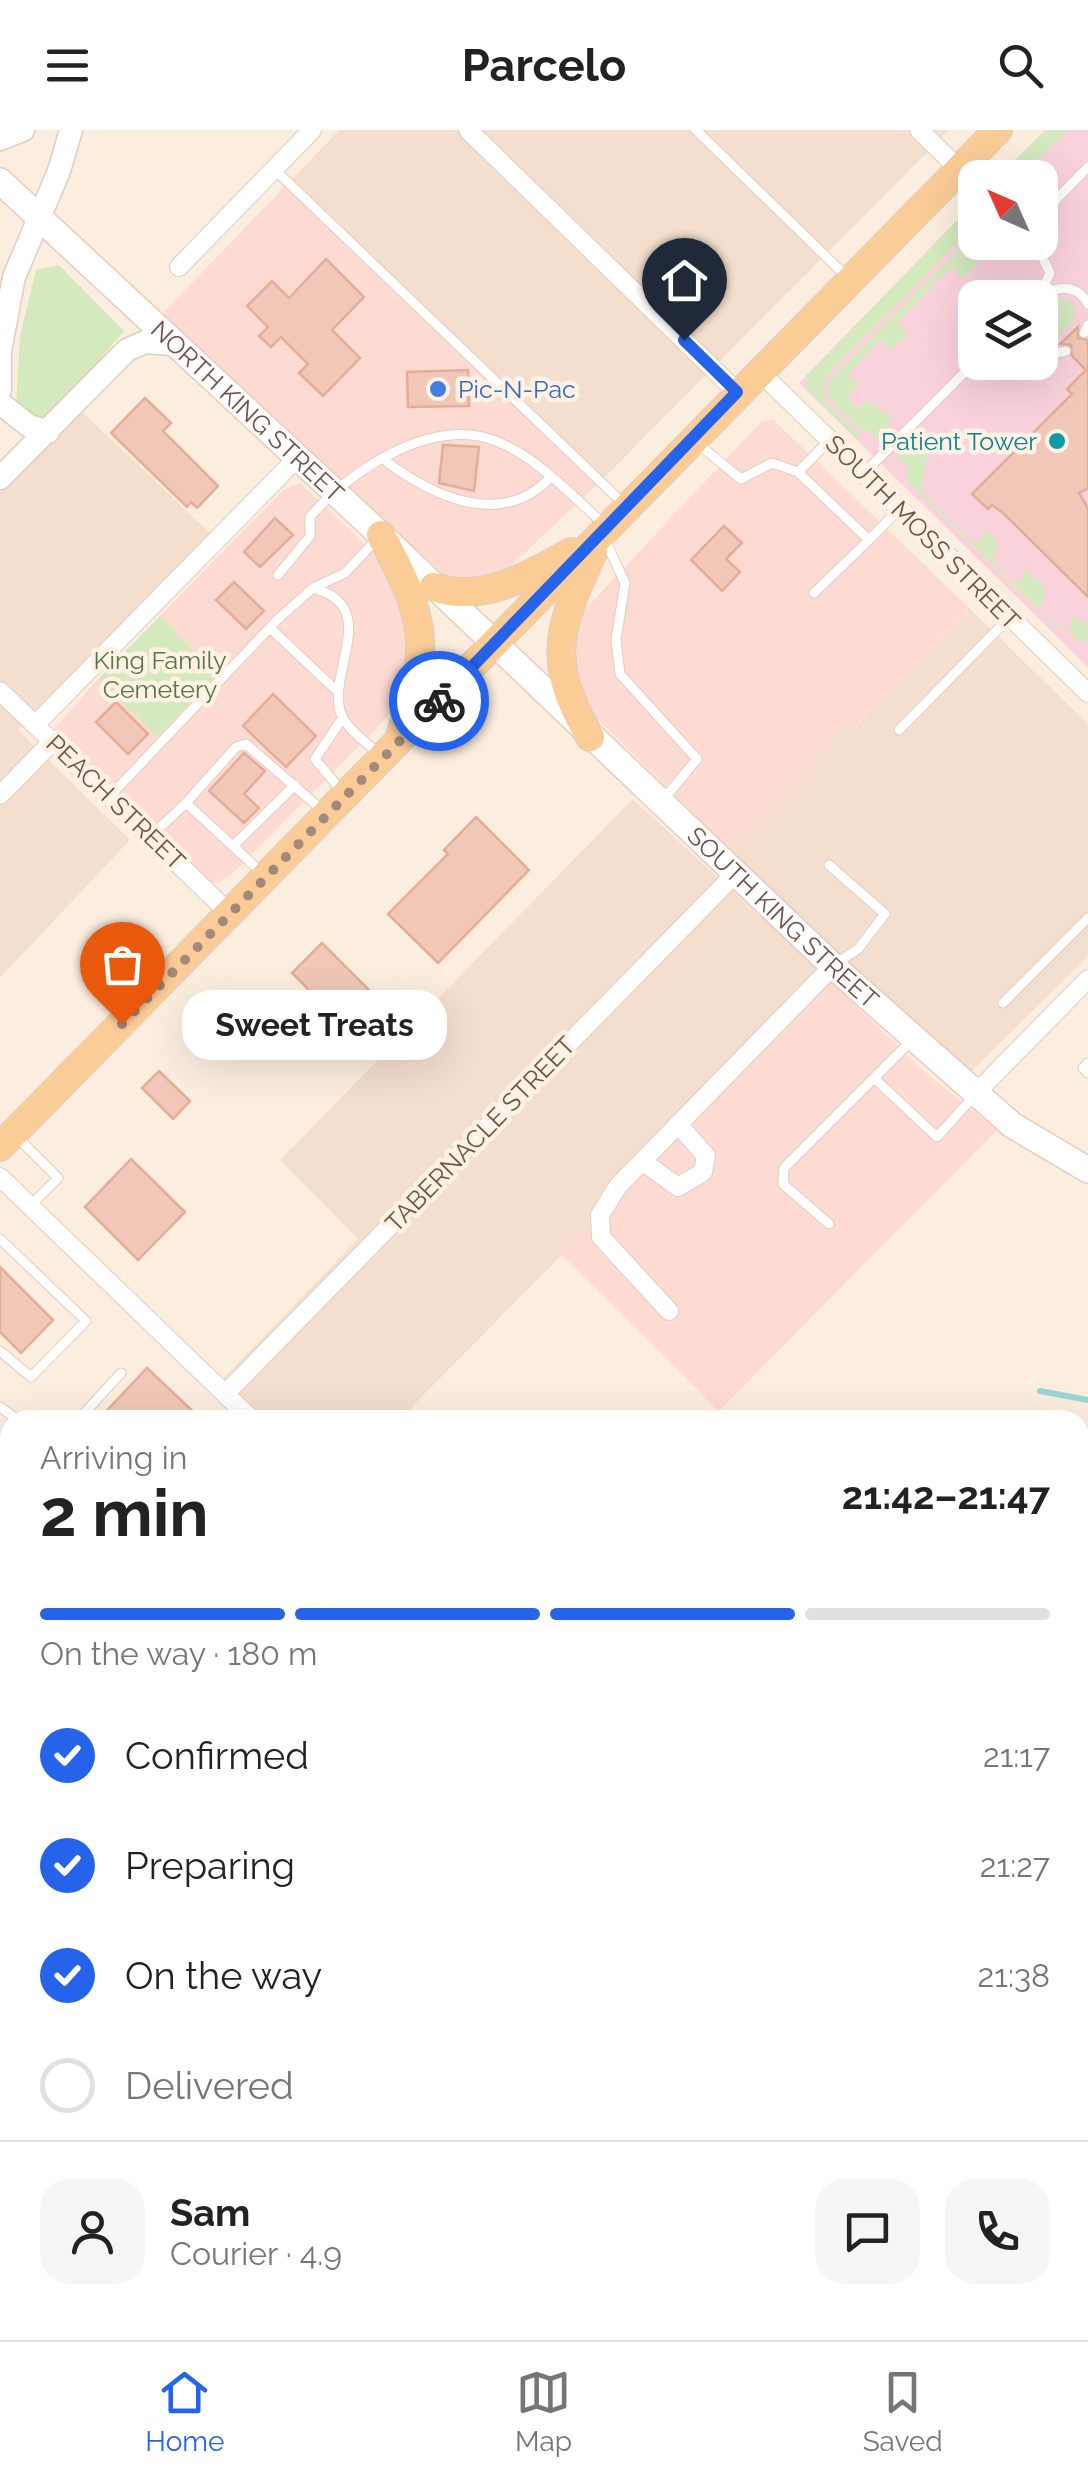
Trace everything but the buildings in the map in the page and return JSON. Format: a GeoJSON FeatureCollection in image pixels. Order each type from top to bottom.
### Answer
{"type":"FeatureCollection","features":[{"type":"Feature","properties":{"kind":"main road"},"geometry":{"type":"LineString","coordinates":[[969,160],[998,130]]}},
{"type":"Feature","properties":{"kind":"main road"},"geometry":{"type":"LineString","coordinates":[[7,1140],[958,171]]}},
{"type":"Feature","properties":{"kind":"main road","name":"NORTH KING STREET"},"geometry":{"type":"LineString","coordinates":[[0,180],[494,645]]}},
{"type":"Feature","properties":{"kind":"main road"},"geometry":{"type":"LineString","coordinates":[[434,588],[468,594],[502,585],[613,523]]}},
{"type":"Feature","properties":{"kind":"main road"},"geometry":{"type":"LineString","coordinates":[[590,737],[565,686],[559,653],[562,632],[613,523]]}},
{"type":"Feature","properties":{"kind":"main road"},"geometry":{"type":"LineString","coordinates":[[381,535],[412,596],[422,638],[416,687],[390,751]]}},
{"type":"Feature","properties":{"kind":"main road","name":"SOUTH KING STREET"},"geometry":{"type":"LineString","coordinates":[[494,645],[833,966],[976,1094],[1012,1125],[1088,1170]]}},
{"type":"Feature","properties":{"kind":"street"},"geometry":{"type":"LineString","coordinates":[[0,139],[23,130]]}},
{"type":"Feature","properties":{"kind":"street"},"geometry":{"type":"LineString","coordinates":[[0,390],[2,313],[71,130]]}},
{"type":"Feature","properties":{"kind":"street"},"geometry":{"type":"LineString","coordinates":[[179,267],[312,130]]}},
{"type":"Feature","properties":{"kind":"street"},"geometry":{"type":"LineString","coordinates":[[468,130],[737,392]]}},
{"type":"Feature","properties":{"kind":"street"},"geometry":{"type":"LineString","coordinates":[[919,130],[958,167]]}},
{"type":"Feature","properties":{"kind":"street"},"geometry":{"type":"LineString","coordinates":[[0,478],[127,350],[145,342],[174,344]]}},
{"type":"Feature","properties":{"kind":"street","name":"SOUTH MOSS STREET"},"geometry":{"type":"LineString","coordinates":[[759,371],[1088,693]]}},
{"type":"Feature","properties":{"kind":"street"},"geometry":{"type":"LineString","coordinates":[[0,403],[29,426],[48,432]]}},
{"type":"Feature","properties":{"kind":"street"},"geometry":{"type":"LineString","coordinates":[[36,724],[297,458]]}},
{"type":"Feature","properties":{"kind":"street","name":"PEACH STREET"},"geometry":{"type":"LineString","coordinates":[[0,690],[230,914]]}},
{"type":"Feature","properties":{"kind":"street"},"geometry":{"type":"LineString","coordinates":[[0,795],[53,740]]}},
{"type":"Feature","properties":{"kind":"street","name":"TABERNACLE STREET"},"geometry":{"type":"LineString","coordinates":[[225,1394],[735,874]]}},
{"type":"Feature","properties":{"kind":"street"},"geometry":{"type":"LineString","coordinates":[[669,1311],[601,1238],[600,1215],[642,1161],[833,966]]}},
{"type":"Feature","properties":{"kind":"street"},"geometry":{"type":"LineString","coordinates":[[976,1094],[1088,979]]}},
{"type":"Feature","properties":{"kind":"street"},"geometry":{"type":"LineString","coordinates":[[642,1161],[678,1188],[704,1172],[706,1156],[678,1124]]}},
{"type":"Feature","properties":{"kind":"street"},"geometry":{"type":"LineString","coordinates":[[0,1177],[242,1410]]}},
{"type":"Feature","properties":{"kind":"lane"},"geometry":{"type":"LineString","coordinates":[[696,130],[850,279]]}},
{"type":"Feature","properties":{"kind":"lane"},"geometry":{"type":"LineString","coordinates":[[1058,198],[1088,167]]}},
{"type":"Feature","properties":{"kind":"lane"},"geometry":{"type":"LineString","coordinates":[[274,169],[613,523],[625,583],[616,640],[620,674],[697,758],[661,804]]}},
{"type":"Feature","properties":{"kind":"lane"},"geometry":{"type":"LineString","coordinates":[[1058,290],[1066,287],[1077,291],[1088,304]]}},
{"type":"Feature","properties":{"kind":"lane"},"geometry":{"type":"LineString","coordinates":[[1058,353],[1066,351]]}},
{"type":"Feature","properties":{"kind":"lane"},"geometry":{"type":"LineString","coordinates":[[864,473],[958,379]]}},
{"type":"Feature","properties":{"kind":"lane"},"geometry":{"type":"LineString","coordinates":[[278,575],[302,549],[310,536],[310,517],[333,491],[383,459],[436,438],[486,437],[525,458],[613,523]]}},
{"type":"Feature","properties":{"kind":"lane"},"geometry":{"type":"LineString","coordinates":[[692,440],[740,479],[772,463],[798,472],[869,540]]}},
{"type":"Feature","properties":{"kind":"lane"},"geometry":{"type":"LineString","coordinates":[[798,472],[830,440]]}},
{"type":"Feature","properties":{"kind":"lane"},"geometry":{"type":"LineString","coordinates":[[383,459],[413,482],[447,498],[491,505],[510,503],[538,491],[550,478]]}},
{"type":"Feature","properties":{"kind":"lane"},"geometry":{"type":"LineString","coordinates":[[814,594],[900,508]]}},
{"type":"Feature","properties":{"kind":"lane"},"geometry":{"type":"LineString","coordinates":[[110,796],[270,628],[313,588],[345,573],[381,535]]}},
{"type":"Feature","properties":{"kind":"lane"},"geometry":{"type":"LineString","coordinates":[[313,588],[333,594],[343,606],[349,643],[338,692],[342,718],[314,760],[337,805]]}},
{"type":"Feature","properties":{"kind":"lane"},"geometry":{"type":"LineString","coordinates":[[899,730],[1010,617]]}},
{"type":"Feature","properties":{"kind":"lane"},"geometry":{"type":"LineString","coordinates":[[270,628],[338,692]]}},
{"type":"Feature","properties":{"kind":"lane"},"geometry":{"type":"LineString","coordinates":[[342,718],[390,751]]}},
{"type":"Feature","properties":{"kind":"lane"},"geometry":{"type":"LineString","coordinates":[[151,836],[236,747],[246,744],[295,785],[337,805]]}},
{"type":"Feature","properties":{"kind":"lane"},"geometry":{"type":"LineString","coordinates":[[234,845],[295,785]]}},
{"type":"Feature","properties":{"kind":"lane"},"geometry":{"type":"LineString","coordinates":[[186,803],[267,877]]}},
{"type":"Feature","properties":{"kind":"lane"},"geometry":{"type":"LineString","coordinates":[[829,865],[884,914],[858,949],[833,966]]}},
{"type":"Feature","properties":{"kind":"lane"},"geometry":{"type":"LineString","coordinates":[[1003,1003],[1088,918]]}},
{"type":"Feature","properties":{"kind":"lane"},"geometry":{"type":"LineString","coordinates":[[829,1224],[784,1184],[784,1168],[914,1038]]}},
{"type":"Feature","properties":{"kind":"lane"},"geometry":{"type":"LineString","coordinates":[[1088,1063],[1083,1068],[1088,1074]]}},
{"type":"Feature","properties":{"kind":"lane"},"geometry":{"type":"LineString","coordinates":[[874,1078],[937,1137],[976,1094]]}},
{"type":"Feature","properties":{"kind":"lane"},"geometry":{"type":"LineString","coordinates":[[7,1140],[58,1178],[30,1206]]}},
{"type":"Feature","properties":{"kind":"lane"},"geometry":{"type":"LineString","coordinates":[[0,1240],[86,1320],[31,1378],[0,1350]]}},
{"type":"Feature","properties":{"kind":"lane"},"geometry":{"type":"LineString","coordinates":[[87,1410],[121,1373]]}},
{"type":"Feature","properties":{"kind":"shaded area"},"geometry":{"type":"Polygon","coordinates":[[[339,130],[949,130],[603,479],[292,179],[339,130]]]}},
{"type":"Feature","properties":{"kind":"shaded area"},"geometry":{"type":"Polygon","coordinates":[[[1045,130],[1088,130],[1088,667],[799,383],[958,219],[958,260],[1058,260],[1058,160],[1015,160],[1045,130]]]}},
{"type":"Feature","properties":{"kind":"shaded area"},"geometry":{"type":"Polygon","coordinates":[[[292,179],[603,479],[498,578],[452,580],[444,575],[162,314],[292,179]]]}},
{"type":"Feature","properties":{"kind":"shaded area"},"geometry":{"type":"Polygon","coordinates":[[[81,411],[211,534],[18,730],[130,840],[0,978],[0,492],[81,411]]]}},
{"type":"Feature","properties":{"kind":"shaded area"},"geometry":{"type":"Polygon","coordinates":[[[773,419],[970,609],[855,727],[850,723],[728,847],[578,700],[573,622],[761,422],[773,419]]]}},
{"type":"Feature","properties":{"kind":"shaded area"},"geometry":{"type":"Polygon","coordinates":[[[300,483],[384,562],[415,641],[399,701],[381,724],[231,875],[218,883],[207,881],[54,733],[55,728],[98,679],[157,736],[218,673],[160,616],[283,490],[300,483]]]}},
{"type":"Feature","properties":{"kind":"shaded area"},"geometry":{"type":"Polygon","coordinates":[[[970,609],[1088,724],[1088,956],[972,1071],[949,1059],[728,847],[850,722],[856,727],[970,609]]]}},
{"type":"Feature","properties":{"kind":"shaded area"},"geometry":{"type":"Polygon","coordinates":[[[633,799],[831,982],[409,1410],[248,1410],[219,1383],[358,1239],[280,1160],[633,799]]]}},
{"type":"Feature","properties":{"kind":"shaded area"},"geometry":{"type":"Polygon","coordinates":[[[831,982],[926,1073],[997,1130],[720,1410],[561,1254],[831,982]]]}},
{"type":"Feature","properties":{"kind":"green space"},"geometry":{"type":"Polygon","coordinates":[[[1046,130],[1068,130],[1038,160],[1016,160],[1046,130]]]}},
{"type":"Feature","properties":{"kind":"green space"},"geometry":{"type":"Polygon","coordinates":[[[958,220],[958,242],[825,378],[825,401],[862,436],[856,438],[808,391],[806,376],[958,220]]]}},
{"type":"Feature","properties":{"kind":"green space"},"geometry":{"type":"Polygon","coordinates":[[[958,250],[958,260],[981,260],[963,278],[951,267],[897,323],[908,334],[891,350],[880,340],[848,374],[858,385],[847,397],[859,409],[868,400],[890,417],[889,431],[874,440],[869,430],[862,431],[829,399],[829,381],[958,250]]]}},
{"type":"Feature","properties":{"kind":"green space"},"geometry":{"type":"Polygon","coordinates":[[[59,265],[124,331],[101,358],[104,362],[44,421],[16,406],[20,336],[36,270],[59,265]]]}},
{"type":"Feature","properties":{"kind":"green space"},"geometry":{"type":"Polygon","coordinates":[[[1058,300],[1069,300],[1074,305],[1074,320],[1058,338],[1058,300]]]}},
{"type":"Feature","properties":{"kind":"green space"},"geometry":{"type":"Polygon","coordinates":[[[908,445],[920,446],[928,456],[920,489],[971,541],[979,542],[985,529],[998,542],[993,562],[1012,581],[1021,582],[1027,570],[1046,588],[1040,609],[1060,628],[1069,630],[1073,617],[1088,623],[1088,640],[1076,642],[1073,633],[1058,629],[907,481],[906,464],[897,459],[908,445]]]}},
{"type":"Feature","properties":{"kind":"green space","name":"King Family Cemetery"},"geometry":{"type":"Polygon","coordinates":[[[160,616],[218,674],[157,737],[98,679],[160,616]]]}},
{"type":"Feature","properties":{"kind":"waterway"},"geometry":{"type":"LineString","coordinates":[[1040,1391],[1088,1400]]}},
{"type":"Feature","properties":{"kind":"way so far"},"geometry":{"type":"LineString","coordinates":[[122,1024],[439,701]]}},
{"type":"Feature","properties":{"kind":"place","name":"Pic-N-Pac"},"geometry":{"type":"Point","coordinates":[438,389]}},
{"type":"Feature","properties":{"kind":"place","name":"Patient Tower"},"geometry":{"type":"Point","coordinates":[1057,441]}},
{"type":"Feature","properties":{"kind":"place","name":"Sweet Treats"},"geometry":{"type":"Point","coordinates":[122,1024]}},
{"type":"Feature","properties":{"kind":"route"},"geometry":{"type":"LineString","coordinates":[[439,701],[737,392],[684,340]]}}]}
